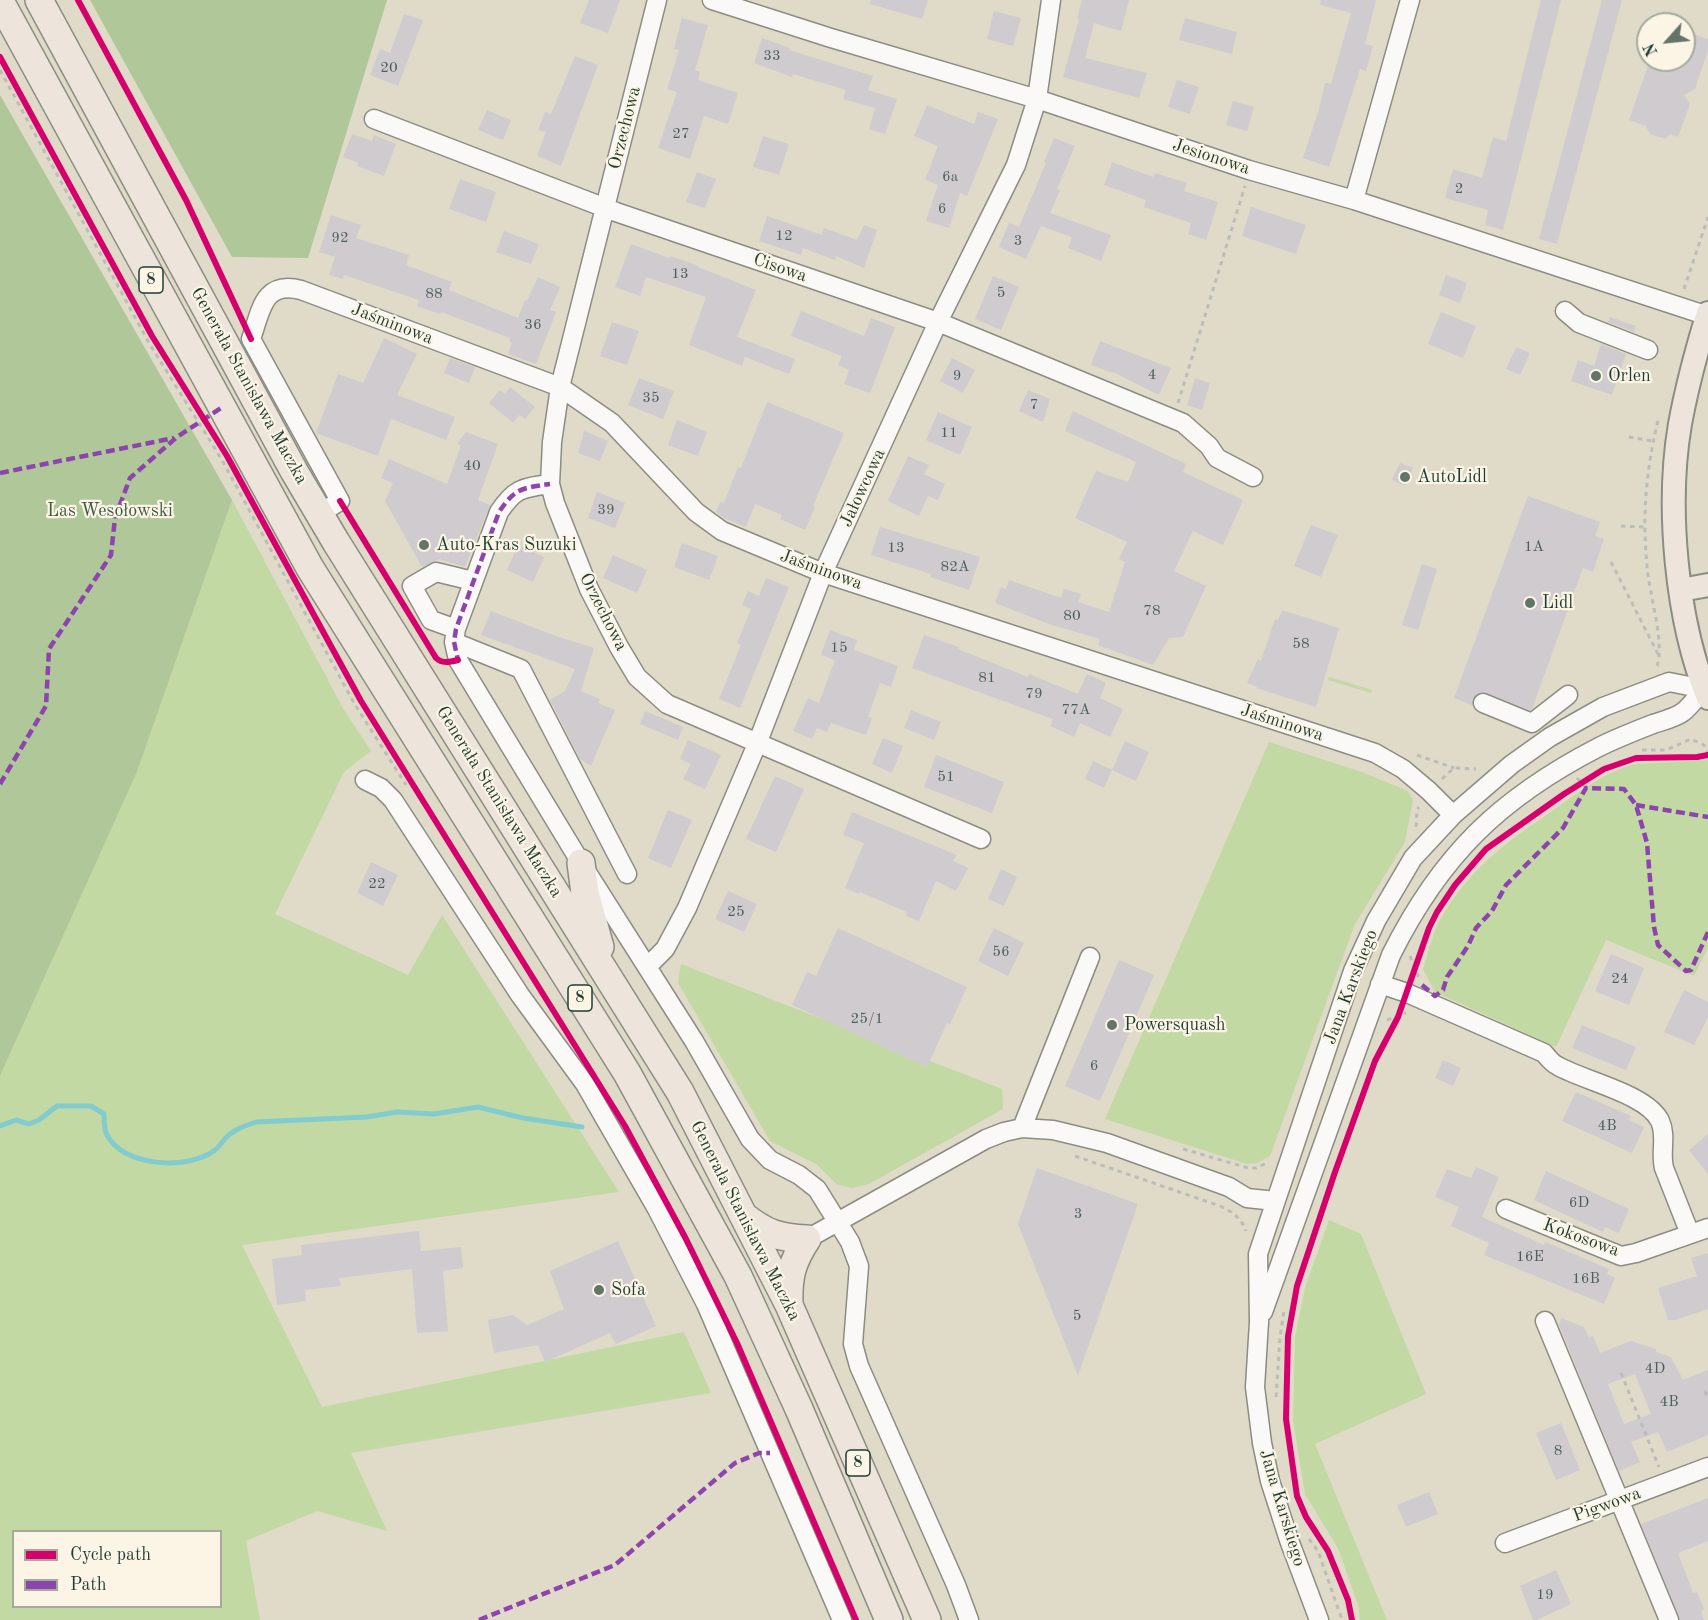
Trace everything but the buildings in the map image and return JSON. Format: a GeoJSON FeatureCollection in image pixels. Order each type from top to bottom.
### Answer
{"type":"FeatureCollection","features":[{"type":"Feature","properties":{"kind":"highway","name":"Generała Stanisława Maczka"},"geometry":{"type":"LineString","coordinates":[[39,0],[319,514],[680,1092],[789,1305],[927,1620]]}},
{"type":"Feature","properties":{"kind":"highway"},"geometry":{"type":"LineString","coordinates":[[54,0],[75,36],[96,105]]}},
{"type":"Feature","properties":{"kind":"highway","name":"Generała Stanisława Maczka"},"geometry":{"type":"LineString","coordinates":[[0,1],[310,568],[632,1083],[738,1276],[799,1409],[889,1620]]}},
{"type":"Feature","properties":{"kind":"highway"},"geometry":{"type":"LineString","coordinates":[[0,34],[11,54],[65,121]]}},
{"type":"Feature","properties":{"kind":"highway"},"geometry":{"type":"LineString","coordinates":[[581,863],[585,893],[607,975]]}},
{"type":"Feature","properties":{"kind":"highway"},"geometry":{"type":"LineString","coordinates":[[745,1217],[763,1231],[785,1238],[807,1239],[795,1259],[788,1282],[789,1305]]}},
{"type":"Feature","properties":{"kind":"main road"},"geometry":{"type":"LineString","coordinates":[[1707,691],[1693,650],[1681,590],[1675,507],[1680,425],[1697,348],[1708,315]]}},
{"type":"Feature","properties":{"kind":"main road"},"geometry":{"type":"LineString","coordinates":[[1681,590],[1708,585]]}},
{"type":"Feature","properties":{"kind":"street","name":"Orzechowa"},"geometry":{"type":"LineString","coordinates":[[657,0],[560,387],[549,484],[561,520],[589,589],[614,639],[637,677],[667,704],[981,839]]}},
{"type":"Feature","properties":{"kind":"street","name":"Jesionowa"},"geometry":{"type":"LineString","coordinates":[[712,0],[1037,99],[1250,170],[1354,200],[1708,315]]}},
{"type":"Feature","properties":{"kind":"street","name":"Jałowcowa"},"geometry":{"type":"LineString","coordinates":[[648,967],[665,949],[687,908],[757,744],[823,573],[938,322],[1016,165],[1037,99],[1052,0]]}},
{"type":"Feature","properties":{"kind":"street"},"geometry":{"type":"LineString","coordinates":[[1354,200],[1410,0]]}},
{"type":"Feature","properties":{"kind":"street","name":"Cisowa"},"geometry":{"type":"LineString","coordinates":[[374,119],[606,208],[938,322],[1178,421],[1209,446],[1217,458],[1253,477]]}},
{"type":"Feature","properties":{"kind":"street","name":"Jaśminowa"},"geometry":{"type":"LineString","coordinates":[[319,514],[340,501],[252,339],[270,293],[286,286],[560,387],[612,423],[681,498],[722,531],[823,573],[1374,753],[1403,769],[1453,815]]}},
{"type":"Feature","properties":{"kind":"street"},"geometry":{"type":"LineString","coordinates":[[1565,311],[1579,324],[1648,350]]}},
{"type":"Feature","properties":{"kind":"street"},"geometry":{"type":"LineString","coordinates":[[549,484],[525,487],[510,496],[499,512],[455,635],[462,670],[694,1041],[750,1139],[770,1160],[817,1189],[850,1242],[859,1266],[853,1344],[859,1366],[956,1585],[969,1620]]}},
{"type":"Feature","properties":{"kind":"street"},"geometry":{"type":"LineString","coordinates":[[473,581],[436,572],[412,586],[431,620],[521,669],[627,874]]}},
{"type":"Feature","properties":{"kind":"street","name":"Jana Karskiego"},"geometry":{"type":"LineString","coordinates":[[1319,1620],[1270,1481],[1262,1443],[1255,1388],[1259,1322],[1258,1254],[1353,971],[1376,921],[1413,858],[1453,815],[1512,764],[1550,737],[1603,707],[1669,682],[1707,691]]}},
{"type":"Feature","properties":{"kind":"street","name":"Jana Karskiego"},"geometry":{"type":"LineString","coordinates":[[1259,1322],[1391,955],[1405,927],[1449,861],[1496,813],[1528,789],[1568,764],[1622,736],[1681,714],[1707,691]]}},
{"type":"Feature","properties":{"kind":"street"},"geometry":{"type":"LineString","coordinates":[[1483,703],[1532,723],[1568,695]]}},
{"type":"Feature","properties":{"kind":"street"},"geometry":{"type":"LineString","coordinates":[[1512,764],[1528,789]]}},
{"type":"Feature","properties":{"kind":"street"},"geometry":{"type":"LineString","coordinates":[[365,780],[381,788],[393,800],[520,995],[585,1084],[657,1209],[706,1304],[842,1620]]}},
{"type":"Feature","properties":{"kind":"street"},"geometry":{"type":"LineString","coordinates":[[1022,1128],[1090,957]]}},
{"type":"Feature","properties":{"kind":"street"},"geometry":{"type":"LineString","coordinates":[[1380,984],[1412,995],[1544,1053],[1556,1066],[1629,1096],[1646,1106],[1658,1118],[1663,1133],[1661,1151],[1664,1168],[1690,1234]]}},
{"type":"Feature","properties":{"kind":"street"},"geometry":{"type":"LineString","coordinates":[[807,1239],[986,1139],[1022,1128],[1053,1130],[1107,1143],[1229,1187],[1247,1198],[1275,1201],[1300,1211]]}},
{"type":"Feature","properties":{"kind":"street","name":"Kokosowa"},"geometry":{"type":"LineString","coordinates":[[1506,1209],[1621,1256],[1708,1228]]}},
{"type":"Feature","properties":{"kind":"street"},"geometry":{"type":"LineString","coordinates":[[1545,1322],[1669,1620]]}},
{"type":"Feature","properties":{"kind":"street","name":"Pigwowa"},"geometry":{"type":"LineString","coordinates":[[1505,1543],[1708,1467]]}},
{"type":"Feature","properties":{"kind":"path"},"geometry":{"type":"LineString","coordinates":[[6,67],[152,336],[227,456],[361,701],[417,790]]}},
{"type":"Feature","properties":{"kind":"path"},"geometry":{"type":"LineString","coordinates":[[1178,421],[1250,170]]}},
{"type":"Feature","properties":{"kind":"path"},"geometry":{"type":"LineString","coordinates":[[1678,306],[1708,217]]}},
{"type":"Feature","properties":{"kind":"path"},"geometry":{"type":"LineString","coordinates":[[1629,437],[1653,441]]}},
{"type":"Feature","properties":{"kind":"path"},"geometry":{"type":"LineString","coordinates":[[1621,526],[1644,527]]}},
{"type":"Feature","properties":{"kind":"path"},"geometry":{"type":"LineString","coordinates":[[1611,562],[1660,657]]}},
{"type":"Feature","properties":{"kind":"path"},"geometry":{"type":"LineString","coordinates":[[1635,750],[1666,750],[1691,739],[1704,745]]}},
{"type":"Feature","properties":{"kind":"path"},"geometry":{"type":"LineString","coordinates":[[1704,745],[1708,743]]}},
{"type":"Feature","properties":{"kind":"path"},"geometry":{"type":"LineString","coordinates":[[1704,745],[1706,755]]}},
{"type":"Feature","properties":{"kind":"path"},"geometry":{"type":"LineString","coordinates":[[1412,753],[1454,768]]}},
{"type":"Feature","properties":{"kind":"path"},"geometry":{"type":"LineString","coordinates":[[1658,758],[1669,757]]}},
{"type":"Feature","properties":{"kind":"path"},"geometry":{"type":"LineString","coordinates":[[1582,774],[1572,785],[1584,786]]}},
{"type":"Feature","properties":{"kind":"path"},"geometry":{"type":"LineString","coordinates":[[1576,778],[1584,786]]}},
{"type":"Feature","properties":{"kind":"path"},"geometry":{"type":"LineString","coordinates":[[1584,786],[1590,778]]}},
{"type":"Feature","properties":{"kind":"path"},"geometry":{"type":"LineString","coordinates":[[1393,1027],[1412,995],[1422,985],[1408,948]]}},
{"type":"Feature","properties":{"kind":"path"},"geometry":{"type":"LineString","coordinates":[[1379,1022],[1413,1010],[1412,995],[1419,957]]}},
{"type":"Feature","properties":{"kind":"path"},"geometry":{"type":"LineString","coordinates":[[1067,1153],[1220,1206],[1241,1219]]}},
{"type":"Feature","properties":{"kind":"path"},"geometry":{"type":"LineString","coordinates":[[1277,1406],[1280,1337],[1285,1308]]}},
{"type":"Feature","properties":{"kind":"path"},"geometry":{"type":"LineString","coordinates":[[1287,1346],[1291,1316]]}},
{"type":"Feature","properties":{"kind":"path"},"geometry":{"type":"LineString","coordinates":[[1621,1372],[1666,1483]]}},
{"type":"Feature","properties":{"kind":"path"},"geometry":{"type":"LineString","coordinates":[[1705,1391],[1708,1399]]}},
{"type":"Feature","properties":{"kind":"path"},"geometry":{"type":"LineString","coordinates":[[1305,1534],[1318,1551],[1342,1620]]}},
{"type":"Feature","properties":{"kind":"green space"},"geometry":{"type":"Polygon","coordinates":[[[90,0],[387,0],[308,258],[232,257],[90,0]]]}},
{"type":"Feature","properties":{"kind":"green space","name":"Las Wesołowski"},"geometry":{"type":"Polygon","coordinates":[[[0,95],[232,500],[137,772],[0,1076],[0,95]]]}},
{"type":"Feature","properties":{"kind":"green space"},"geometry":{"type":"Polygon","coordinates":[[[232,500],[344,710],[371,751],[344,772],[275,914],[408,975],[442,915],[619,1192],[242,1245],[322,1407],[684,1332],[711,1393],[351,1453],[387,1531],[317,1511],[246,1541],[260,1620],[0,1620],[0,1076],[137,772],[232,500]]]}},
{"type":"Feature","properties":{"kind":"green space"},"geometry":{"type":"Polygon","coordinates":[[[1329,677],[1372,690],[1371,693],[1328,680],[1329,677]]]}},
{"type":"Feature","properties":{"kind":"green space"},"geometry":{"type":"Polygon","coordinates":[[[1269,742],[1362,772],[1408,791],[1413,800],[1405,842],[1355,924],[1270,1156],[1257,1163],[1247,1164],[1105,1119],[1269,742]]]}},
{"type":"Feature","properties":{"kind":"green space"},"geometry":{"type":"Polygon","coordinates":[[[1708,760],[1708,948],[1694,976],[1606,940],[1556,1047],[1435,992],[1423,969],[1437,926],[1456,895],[1495,853],[1576,794],[1614,772],[1634,764],[1708,760]]]}},
{"type":"Feature","properties":{"kind":"green space"},"geometry":{"type":"Polygon","coordinates":[[[681,964],[1002,1089],[1003,1109],[869,1184],[852,1188],[836,1184],[816,1164],[770,1141],[678,983],[681,964]]]}},
{"type":"Feature","properties":{"kind":"green space"},"geometry":{"type":"Polygon","coordinates":[[[1329,1220],[1361,1234],[1426,1394],[1315,1444],[1387,1620],[1360,1620],[1359,1608],[1338,1548],[1305,1494],[1293,1420],[1295,1337],[1305,1288],[1329,1220]]]}},
{"type":"Feature","properties":{"kind":"waterway"},"geometry":{"type":"LineString","coordinates":[[0,1126],[16,1120],[29,1124],[39,1120],[57,1106],[91,1106],[104,1114],[106,1133],[114,1144],[126,1153],[140,1159],[173,1163],[203,1157],[216,1149],[234,1131],[256,1122],[367,1117],[397,1112],[434,1114],[478,1107],[523,1118],[582,1127]]}},
{"type":"Feature","properties":{"kind":"marked path"},"geometry":{"type":"LineString","coordinates":[[0,784],[46,706],[49,649],[111,555],[115,518],[130,478],[177,437],[221,408]]}},
{"type":"Feature","properties":{"kind":"marked path"},"geometry":{"type":"LineString","coordinates":[[0,473],[174,438]]}},
{"type":"Feature","properties":{"kind":"marked path"},"geometry":{"type":"LineString","coordinates":[[454,661],[458,660],[454,642],[456,629],[499,512],[520,490],[550,484]]}},
{"type":"Feature","properties":{"kind":"marked path"},"geometry":{"type":"LineString","coordinates":[[1422,985],[1435,996],[1443,990],[1447,977],[1468,946],[1476,928],[1492,911],[1506,885],[1563,828],[1586,788],[1624,789],[1636,805],[1647,843],[1654,927],[1658,945],[1686,971],[1691,970],[1708,932]]}},
{"type":"Feature","properties":{"kind":"marked path"},"geometry":{"type":"LineString","coordinates":[[1636,805],[1708,817]]}},
{"type":"Feature","properties":{"kind":"marked path"},"geometry":{"type":"LineString","coordinates":[[479,1620],[615,1565],[735,1463],[759,1453],[770,1453]]}},
{"type":"Feature","properties":{"kind":"cycle path"},"geometry":{"type":"LineString","coordinates":[[78,0],[186,200],[251,339]]}},
{"type":"Feature","properties":{"kind":"cycle path"},"geometry":{"type":"LineString","coordinates":[[0,57],[152,336],[227,456],[361,701],[625,1126],[686,1239],[737,1343],[856,1620]]}},
{"type":"Feature","properties":{"kind":"cycle path"},"geometry":{"type":"LineString","coordinates":[[340,501],[436,658],[443,662],[458,660]]}},
{"type":"Feature","properties":{"kind":"cycle path"},"geometry":{"type":"LineString","coordinates":[[1352,1620],[1348,1600],[1328,1551],[1306,1517],[1297,1496],[1286,1419],[1288,1336],[1297,1286],[1335,1172],[1375,1061],[1398,1017],[1429,928],[1455,885],[1486,849],[1604,769],[1636,758],[1708,755]]}},
{"type":"Feature","properties":{"kind":"place","name":"Orlen"},"geometry":{"type":"Point","coordinates":[1596,376]}},
{"type":"Feature","properties":{"kind":"place","name":"AutoLidl"},"geometry":{"type":"Point","coordinates":[1405,477]}},
{"type":"Feature","properties":{"kind":"place","name":"Auto-Kras Suzuki"},"geometry":{"type":"Point","coordinates":[424,545]}},
{"type":"Feature","properties":{"kind":"place","name":"Lidl"},"geometry":{"type":"Point","coordinates":[1530,603]}},
{"type":"Feature","properties":{"kind":"place","name":"Powersquash"},"geometry":{"type":"Point","coordinates":[1112,1025]}},
{"type":"Feature","properties":{"kind":"place","name":"Sofa"},"geometry":{"type":"Point","coordinates":[599,1290]}}]}
